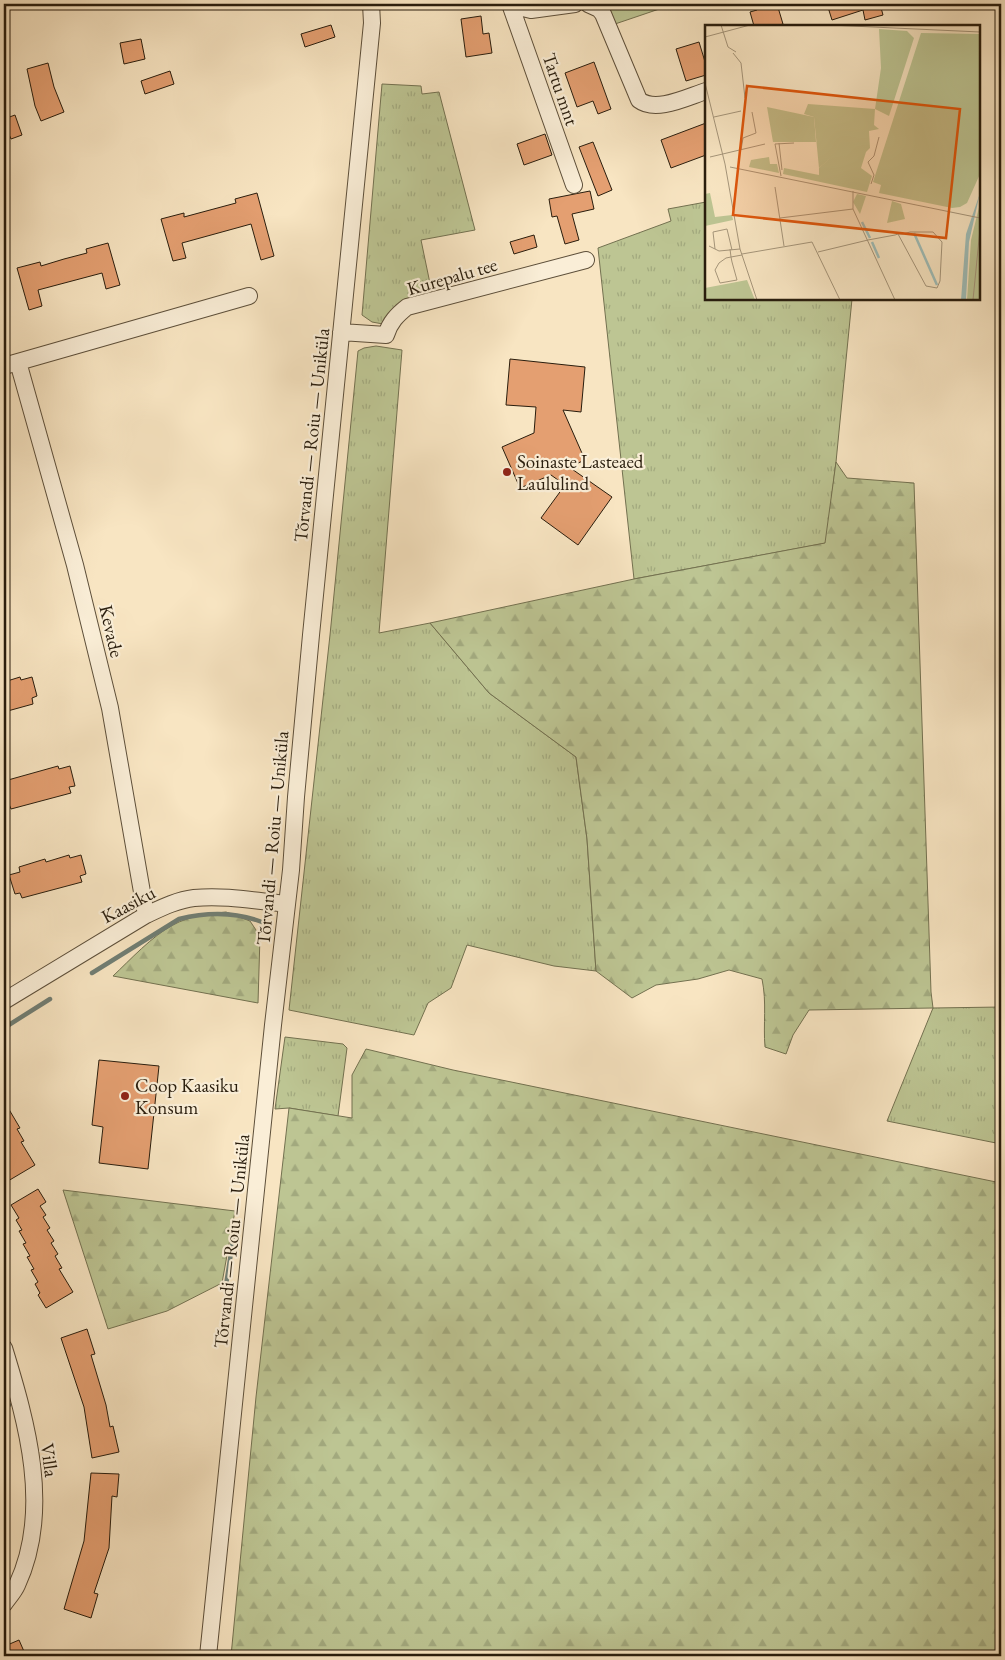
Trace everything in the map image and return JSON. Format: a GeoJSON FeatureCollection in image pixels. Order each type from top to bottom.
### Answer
{"type":"FeatureCollection","features":[{"type":"Feature","properties":{"kind":"street","name":"Tõrvandi — Roiu — Uniküla"},"geometry":{"type":"LineString","coordinates":[[371,4],[372,23]]}},
{"type":"Feature","properties":{"kind":"street","name":"Tõrvandi — Roiu — Uniküla"},"geometry":{"type":"LineString","coordinates":[[208,1656],[287,904],[341,332],[372,23],[376,4]]}},
{"type":"Feature","properties":{"kind":"street","name":"Tartu mnt"},"geometry":{"type":"LineString","coordinates":[[511,5],[531,10],[575,4]]}},
{"type":"Feature","properties":{"kind":"street"},"geometry":{"type":"LineString","coordinates":[[588,4],[603,14],[639,100],[645,104],[656,106],[705,91]]}},
{"type":"Feature","properties":{"kind":"street","name":"Tartu mnt"},"geometry":{"type":"LineString","coordinates":[[511,5],[574,185]]}},
{"type":"Feature","properties":{"kind":"street","name":"Kurepalu tee"},"geometry":{"type":"LineString","coordinates":[[341,332],[386,335],[396,316],[407,307],[586,260]]}},
{"type":"Feature","properties":{"kind":"street","name":"Kevade"},"geometry":{"type":"LineString","coordinates":[[146,915],[110,708],[75,565],[11,364],[249,296]]}},
{"type":"Feature","properties":{"kind":"street","name":"Kaasiku"},"geometry":{"type":"LineString","coordinates":[[4,1001],[146,915],[166,905],[192,898],[227,898],[287,904]]}},
{"type":"Feature","properties":{"kind":"street","name":"Villa"},"geometry":{"type":"LineString","coordinates":[[4,1348],[25,1427],[34,1480],[34,1519],[28,1553],[16,1587],[4,1604]]}},
{"type":"Feature","properties":{"kind":"green space"},"geometry":{"type":"Polygon","coordinates":[[[608,4],[674,4],[615,24],[608,4]]]}},
{"type":"Feature","properties":{"kind":"green space"},"geometry":{"type":"Polygon","coordinates":[[[382,84],[421,86],[422,94],[439,92],[475,230],[421,240],[432,293],[383,324],[372,322],[362,315],[382,84]]]}},
{"type":"Feature","properties":{"kind":"green space"},"geometry":{"type":"Polygon","coordinates":[[[705,202],[705,300],[852,300],[826,543],[634,579],[598,248],[671,221],[668,209],[705,202]]]}},
{"type":"Feature","properties":{"kind":"green space"},"geometry":{"type":"Polygon","coordinates":[[[376,346],[402,350],[379,633],[430,623],[489,693],[576,757],[587,839],[596,971],[554,966],[467,945],[451,988],[428,1003],[414,1035],[289,1010],[330,635],[358,351],[376,346]]]}},
{"type":"Feature","properties":{"kind":"green space"},"geometry":{"type":"Polygon","coordinates":[[[836,462],[847,478],[914,483],[933,1008],[809,1010],[793,1035],[786,1054],[765,1047],[762,979],[729,970],[698,979],[656,985],[632,998],[596,971],[587,839],[576,757],[489,693],[430,623],[634,579],[825,543],[836,462]]]}},
{"type":"Feature","properties":{"kind":"green space"},"geometry":{"type":"Polygon","coordinates":[[[226,912],[250,921],[260,936],[258,1003],[113,976],[149,942],[173,925],[192,917],[226,912]]]}},
{"type":"Feature","properties":{"kind":"green space"},"geometry":{"type":"Polygon","coordinates":[[[1001,1007],[1001,1144],[887,1121],[933,1008],[1001,1007]]]}},
{"type":"Feature","properties":{"kind":"green space"},"geometry":{"type":"Polygon","coordinates":[[[285,1037],[343,1044],[347,1048],[338,1116],[289,1108],[275,1109],[285,1037]]]}},
{"type":"Feature","properties":{"kind":"green space"},"geometry":{"type":"Polygon","coordinates":[[[366,1049],[453,1070],[1001,1183],[1001,1656],[231,1656],[256,1397],[289,1108],[352,1118],[352,1075],[366,1049]]]}},
{"type":"Feature","properties":{"kind":"green space"},"geometry":{"type":"Polygon","coordinates":[[[63,1190],[235,1211],[222,1283],[167,1311],[108,1329],[63,1190]]]}},
{"type":"Feature","properties":{"kind":"building"},"geometry":{"type":"Polygon","coordinates":[[[756,4],[777,4],[783,24],[754,25],[750,12],[757,10],[756,4]]]}},
{"type":"Feature","properties":{"kind":"building"},"geometry":{"type":"Polygon","coordinates":[[[827,4],[880,4],[883,15],[865,20],[863,10],[832,20],[827,4]]]}},
{"type":"Feature","properties":{"kind":"building"},"geometry":{"type":"Polygon","coordinates":[[[481,16],[483,34],[489,33],[492,53],[466,57],[461,19],[481,16]]]}},
{"type":"Feature","properties":{"kind":"building"},"geometry":{"type":"Polygon","coordinates":[[[331,25],[335,37],[305,47],[301,34],[331,25]]]}},
{"type":"Feature","properties":{"kind":"building"},"geometry":{"type":"Polygon","coordinates":[[[141,39],[145,59],[124,64],[120,43],[141,39]]]}},
{"type":"Feature","properties":{"kind":"building"},"geometry":{"type":"Polygon","coordinates":[[[699,42],[705,62],[705,75],[686,81],[676,49],[699,42]]]}},
{"type":"Feature","properties":{"kind":"building"},"geometry":{"type":"Polygon","coordinates":[[[594,62],[611,109],[598,114],[593,101],[577,107],[565,73],[594,62]]]}},
{"type":"Feature","properties":{"kind":"building"},"geometry":{"type":"Polygon","coordinates":[[[48,63],[54,87],[64,112],[41,121],[35,106],[27,69],[48,63]]]}},
{"type":"Feature","properties":{"kind":"building"},"geometry":{"type":"Polygon","coordinates":[[[170,71],[174,84],[145,94],[141,81],[170,71]]]}},
{"type":"Feature","properties":{"kind":"building"},"geometry":{"type":"Polygon","coordinates":[[[15,115],[22,135],[11,139],[8,132],[4,133],[4,119],[15,115]]]}},
{"type":"Feature","properties":{"kind":"building"},"geometry":{"type":"Polygon","coordinates":[[[705,123],[705,155],[671,168],[661,140],[705,123]]]}},
{"type":"Feature","properties":{"kind":"building"},"geometry":{"type":"Polygon","coordinates":[[[545,134],[552,155],[524,165],[517,144],[545,134]]]}},
{"type":"Feature","properties":{"kind":"building"},"geometry":{"type":"Polygon","coordinates":[[[593,142],[612,190],[598,196],[579,147],[593,142]]]}},
{"type":"Feature","properties":{"kind":"building"},"geometry":{"type":"Polygon","coordinates":[[[590,191],[594,209],[572,214],[579,240],[565,244],[557,216],[552,217],[549,199],[590,191]]]}},
{"type":"Feature","properties":{"kind":"building"},"geometry":{"type":"Polygon","coordinates":[[[257,193],[274,256],[261,260],[251,224],[182,243],[186,258],[173,261],[161,219],[184,213],[184,217],[236,203],[235,199],[257,193]]]}},
{"type":"Feature","properties":{"kind":"building"},"geometry":{"type":"Polygon","coordinates":[[[534,235],[537,247],[514,254],[510,242],[534,235]]]}},
{"type":"Feature","properties":{"kind":"building"},"geometry":{"type":"Polygon","coordinates":[[[108,243],[120,285],[106,289],[102,273],[38,290],[42,306],[29,310],[17,268],[40,262],[41,266],[87,253],[86,249],[108,243]]]}},
{"type":"Feature","properties":{"kind":"building"},"geometry":{"type":"Polygon","coordinates":[[[510,359],[585,367],[581,412],[563,410],[585,460],[569,467],[612,497],[578,545],[541,518],[565,485],[551,475],[520,488],[502,447],[534,433],[536,407],[506,405],[510,359]]]}},
{"type":"Feature","properties":{"kind":"building"},"geometry":{"type":"Polygon","coordinates":[[[20,677],[21,680],[32,677],[37,696],[32,698],[33,704],[4,712],[4,682],[20,677]]]}},
{"type":"Feature","properties":{"kind":"building"},"geometry":{"type":"Polygon","coordinates":[[[58,766],[59,769],[70,766],[75,786],[69,787],[71,793],[11,809],[9,804],[4,805],[4,784],[9,783],[8,780],[58,766]]]}},
{"type":"Feature","properties":{"kind":"building"},"geometry":{"type":"Polygon","coordinates":[[[69,855],[70,858],[81,855],[86,874],[80,876],[82,882],[22,898],[20,893],[15,894],[9,875],[20,872],[19,867],[45,859],[46,862],[69,855]]]}},
{"type":"Feature","properties":{"kind":"building","name":"Coop Kaasiku Konsum"},"geometry":{"type":"Polygon","coordinates":[[[99,1060],[159,1066],[148,1169],[99,1163],[103,1127],[92,1125],[99,1060]]]}},
{"type":"Feature","properties":{"kind":"building"},"geometry":{"type":"Polygon","coordinates":[[[4,1101],[20,1128],[17,1129],[24,1141],[21,1142],[35,1165],[8,1181],[4,1174],[4,1101]]]}},
{"type":"Feature","properties":{"kind":"building"},"geometry":{"type":"Polygon","coordinates":[[[38,1189],[46,1202],[40,1206],[46,1215],[43,1217],[50,1228],[47,1230],[54,1241],[51,1243],[58,1254],[55,1256],[62,1268],[59,1269],[73,1292],[46,1308],[38,1295],[40,1293],[35,1284],[38,1282],[31,1270],[34,1269],[27,1257],[30,1256],[23,1244],[26,1243],[19,1231],[22,1230],[16,1220],[19,1218],[11,1205],[38,1189]]]}},
{"type":"Feature","properties":{"kind":"building"},"geometry":{"type":"Polygon","coordinates":[[[87,1329],[95,1354],[91,1355],[106,1405],[110,1427],[113,1426],[119,1452],[92,1458],[84,1407],[61,1338],[87,1329]]]}},
{"type":"Feature","properties":{"kind":"building"},"geometry":{"type":"Polygon","coordinates":[[[91,1473],[119,1474],[117,1497],[112,1496],[109,1548],[94,1593],[98,1594],[91,1618],[64,1609],[84,1541],[91,1473]]]}},
{"type":"Feature","properties":{"kind":"building"},"geometry":{"type":"Polygon","coordinates":[[[19,1640],[26,1656],[6,1656],[5,1646],[19,1640]]]}},
{"type":"Feature","properties":{"kind":"waterway"},"geometry":{"type":"LineString","coordinates":[[92,973],[179,919],[221,914],[242,916],[262,922]]}},
{"type":"Feature","properties":{"kind":"waterway"},"geometry":{"type":"LineString","coordinates":[[4,1028],[50,999]]}},
{"type":"Feature","properties":{"kind":"waterway"},"geometry":{"type":"LineString","coordinates":[[226,1285],[234,1234]]}},
{"type":"Feature","properties":{"kind":"waterway"},"geometry":{"type":"LineString","coordinates":[[4,1409],[9,1405]]}},
{"type":"Feature","properties":{"kind":"place","name":"Soinaste Lasteaed Laululind"},"geometry":{"type":"Point","coordinates":[507,472]}},
{"type":"Feature","properties":{"kind":"place","name":"Coop Kaasiku Konsum"},"geometry":{"type":"Point","coordinates":[125,1096]}}]}
